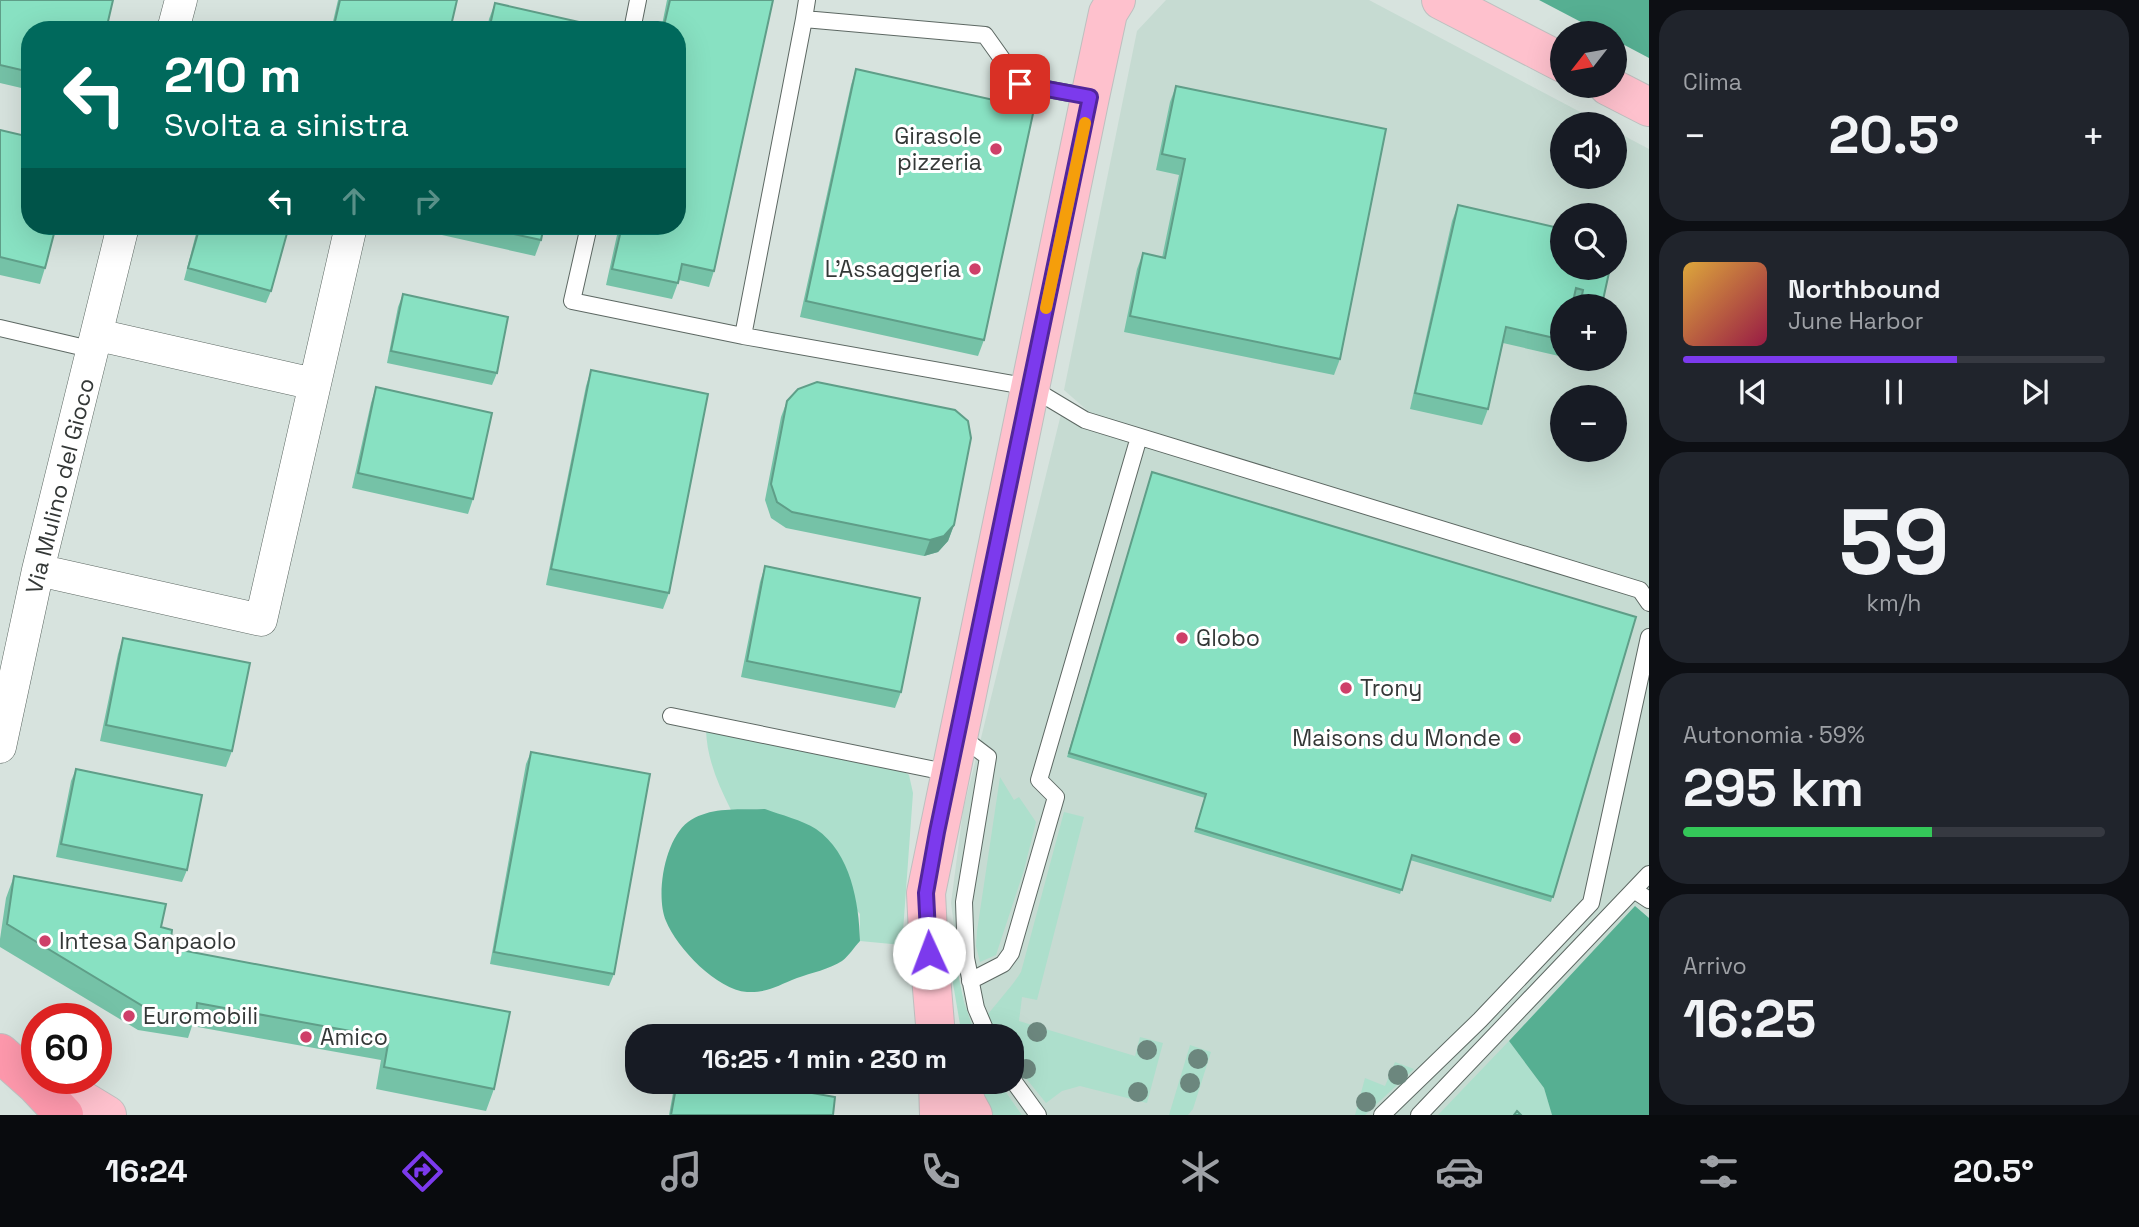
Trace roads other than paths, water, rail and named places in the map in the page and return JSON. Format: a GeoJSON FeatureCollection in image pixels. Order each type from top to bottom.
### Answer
{"type":"FeatureCollection","features":[{"type":"Feature","properties":{"kind":"highway"},"geometry":{"type":"LineString","coordinates":[[0,1051],[21,1069]]}},
{"type":"Feature","properties":{"kind":"highway"},"geometry":{"type":"LineString","coordinates":[[45,1094],[64,1115]]}},
{"type":"Feature","properties":{"kind":"main road"},"geometry":{"type":"LineString","coordinates":[[938,1024],[929,953],[926,893],[1090,97],[1108,13],[1116,0]]}},
{"type":"Feature","properties":{"kind":"main road"},"geometry":{"type":"LineString","coordinates":[[1441,0],[1550,55]]}},
{"type":"Feature","properties":{"kind":"main road"},"geometry":{"type":"LineString","coordinates":[[1628,96],[1649,107]]}},
{"type":"Feature","properties":{"kind":"main road"},"geometry":{"type":"LineString","coordinates":[[63,1094],[107,1115]]}},
{"type":"Feature","properties":{"kind":"main road"},"geometry":{"type":"LineString","coordinates":[[938,1094],[939,1115]]}},
{"type":"Feature","properties":{"kind":"main road"},"geometry":{"type":"LineString","coordinates":[[963,1094],[973,1115]]}},
{"type":"Feature","properties":{"kind":"street"},"geometry":{"type":"LineString","coordinates":[[175,21],[181,0]]}},
{"type":"Feature","properties":{"kind":"street","name":"Via Mulino del Gioco"},"geometry":{"type":"LineString","coordinates":[[0,747],[38,570],[121,235]]}},
{"type":"Feature","properties":{"kind":"street"},"geometry":{"type":"LineString","coordinates":[[38,570],[261,620],[349,235]]}},
{"type":"Feature","properties":{"kind":"street"},"geometry":{"type":"LineString","coordinates":[[96,342],[314,384]]}},
{"type":"Feature","properties":{"kind":"lane"},"geometry":{"type":"LineString","coordinates":[[634,21],[638,0]]}},
{"type":"Feature","properties":{"kind":"lane"},"geometry":{"type":"LineString","coordinates":[[743,336],[807,0]]}},
{"type":"Feature","properties":{"kind":"lane"},"geometry":{"type":"LineString","coordinates":[[804,19],[985,35],[1020,84],[1090,97]]}},
{"type":"Feature","properties":{"kind":"lane"},"geometry":{"type":"LineString","coordinates":[[587,235],[572,301],[743,336],[1030,387],[1085,419],[1640,590],[1649,603]]}},
{"type":"Feature","properties":{"kind":"lane"},"geometry":{"type":"LineString","coordinates":[[0,328],[96,342]]}},
{"type":"Feature","properties":{"kind":"lane"},"geometry":{"type":"LineString","coordinates":[[971,981],[997,967],[1012,953],[1056,797],[1039,780],[1139,437]]}},
{"type":"Feature","properties":{"kind":"lane"},"geometry":{"type":"LineString","coordinates":[[1382,1115],[1480,1020],[1591,902],[1649,637]]}},
{"type":"Feature","properties":{"kind":"lane"},"geometry":{"type":"LineString","coordinates":[[671,716],[950,773]]}},
{"type":"Feature","properties":{"kind":"lane"},"geometry":{"type":"LineString","coordinates":[[959,735],[988,757],[964,902],[966,958],[976,1008],[983,1024]]}},
{"type":"Feature","properties":{"kind":"lane"},"geometry":{"type":"LineString","coordinates":[[1419,1115],[1649,874]]}},
{"type":"Feature","properties":{"kind":"lane"},"geometry":{"type":"LineString","coordinates":[[1634,890],[1649,900]]}},
{"type":"Feature","properties":{"kind":"lane"},"geometry":{"type":"LineString","coordinates":[[1023,1094],[1038,1115]]}},
{"type":"Feature","properties":{"kind":"place","name":"Girasole pizzeria"},"geometry":{"type":"Point","coordinates":[996,149]}},
{"type":"Feature","properties":{"kind":"place","name":"L'Assaggeria"},"geometry":{"type":"Point","coordinates":[975,269]}},
{"type":"Feature","properties":{"kind":"place","name":"Globo"},"geometry":{"type":"Point","coordinates":[1182,638]}},
{"type":"Feature","properties":{"kind":"place","name":"Trony"},"geometry":{"type":"Point","coordinates":[1346,688]}},
{"type":"Feature","properties":{"kind":"place","name":"Maisons du Monde"},"geometry":{"type":"Point","coordinates":[1515,738]}},
{"type":"Feature","properties":{"kind":"place","name":"Intesa Sanpaolo"},"geometry":{"type":"Point","coordinates":[45,941]}},
{"type":"Feature","properties":{"kind":"place","name":"Euromobili"},"geometry":{"type":"Point","coordinates":[129,1016]}},
{"type":"Feature","properties":{"kind":"place","name":"Amico"},"geometry":{"type":"Point","coordinates":[306,1037]}}]}
